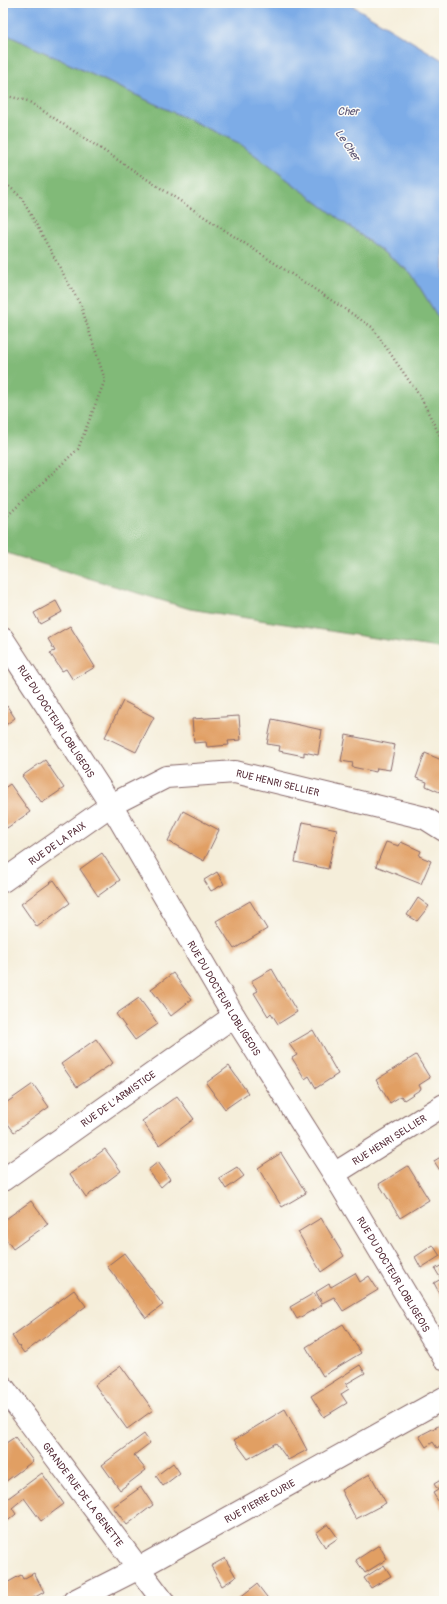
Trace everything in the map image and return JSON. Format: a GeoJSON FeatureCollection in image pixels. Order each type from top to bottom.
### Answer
{"type":"FeatureCollection","features":[{"type":"Feature","properties":{"kind":"street","name":"RUE DU DOCTEUR LOBLIGEOIS"},"geometry":{"type":"LineString","coordinates":[[3,639],[111,805],[234,1016],[334,1174],[444,1358]]}},
{"type":"Feature","properties":{"kind":"street","name":"RUE HENRI SELLIER"},"geometry":{"type":"LineString","coordinates":[[111,805],[166,777],[235,772],[425,818],[444,830]]}},
{"type":"Feature","properties":{"kind":"street","name":"RUE DE LA PAIX"},"geometry":{"type":"LineString","coordinates":[[3,881],[111,805]]}},
{"type":"Feature","properties":{"kind":"street","name":"RUE DE L'ARMISTICE"},"geometry":{"type":"LineString","coordinates":[[3,1180],[234,1016]]}},
{"type":"Feature","properties":{"kind":"street","name":"RUE HENRI SELLIER"},"geometry":{"type":"LineString","coordinates":[[334,1174],[444,1105]]}},
{"type":"Feature","properties":{"kind":"street","name":"GRANDE RUE DE LA GENETTE"},"geometry":{"type":"LineString","coordinates":[[3,1387],[163,1601]]}},
{"type":"Feature","properties":{"kind":"street","name":"RUE PIERRE CURIE"},"geometry":{"type":"LineString","coordinates":[[74,1601],[139,1568],[444,1398]]}},
{"type":"Feature","properties":{"kind":"path"},"geometry":{"type":"LineString","coordinates":[[3,95],[28,101],[372,328],[421,398],[444,444]]}},
{"type":"Feature","properties":{"kind":"path"},"geometry":{"type":"LineString","coordinates":[[3,181],[21,197],[81,306],[104,380],[78,449],[3,520]]}},
{"type":"Feature","properties":{"kind":"green space"},"geometry":{"type":"Polygon","coordinates":[[[3,33],[239,143],[411,273],[444,327],[444,649],[190,609],[3,552],[3,33]]]}},
{"type":"Feature","properties":{"kind":"water","name":"Cher"},"geometry":{"type":"Polygon","coordinates":[[[3,3],[348,3],[444,61],[444,327],[411,273],[239,143],[3,33],[3,3]]]}},
{"type":"Feature","properties":{"kind":"building"},"geometry":{"type":"Polygon","coordinates":[[[56,601],[62,612],[40,624],[34,613],[56,601]]]}},
{"type":"Feature","properties":{"kind":"building"},"geometry":{"type":"Polygon","coordinates":[[[70,626],[95,667],[73,680],[66,669],[62,671],[50,653],[55,651],[48,639],[70,626]]]}},
{"type":"Feature","properties":{"kind":"building"},"geometry":{"type":"Polygon","coordinates":[[[123,701],[154,717],[136,752],[105,737],[123,701]]]}},
{"type":"Feature","properties":{"kind":"building"},"geometry":{"type":"Polygon","coordinates":[[[7,706],[15,718],[3,727],[3,709],[7,706]]]}},
{"type":"Feature","properties":{"kind":"building"},"geometry":{"type":"Polygon","coordinates":[[[239,716],[241,740],[228,741],[229,745],[207,747],[206,742],[194,743],[192,719],[239,716]]]}},
{"type":"Feature","properties":{"kind":"building"},"geometry":{"type":"Polygon","coordinates":[[[272,719],[322,730],[318,755],[304,752],[304,756],[279,751],[280,746],[267,744],[272,719]]]}},
{"type":"Feature","properties":{"kind":"building"},"geometry":{"type":"Polygon","coordinates":[[[346,735],[395,745],[390,770],[377,768],[376,772],[352,767],[353,763],[341,761],[346,735]]]}},
{"type":"Feature","properties":{"kind":"building"},"geometry":{"type":"Polygon","coordinates":[[[425,753],[444,761],[444,794],[426,786],[427,782],[416,778],[425,753]]]}},
{"type":"Feature","properties":{"kind":"building"},"geometry":{"type":"Polygon","coordinates":[[[45,760],[64,788],[42,803],[22,776],[45,760]]]}},
{"type":"Feature","properties":{"kind":"building"},"geometry":{"type":"Polygon","coordinates":[[[10,784],[30,812],[7,828],[3,822],[3,789],[10,784]]]}},
{"type":"Feature","properties":{"kind":"building"},"geometry":{"type":"Polygon","coordinates":[[[183,811],[219,830],[204,861],[168,841],[183,811]]]}},
{"type":"Feature","properties":{"kind":"building"},"geometry":{"type":"Polygon","coordinates":[[[303,822],[337,829],[328,869],[295,862],[303,822]]]}},
{"type":"Feature","properties":{"kind":"building"},"geometry":{"type":"Polygon","coordinates":[[[386,842],[399,846],[401,842],[421,851],[419,856],[431,861],[421,884],[376,866],[386,842]]]}},
{"type":"Feature","properties":{"kind":"building"},"geometry":{"type":"Polygon","coordinates":[[[102,853],[120,880],[98,896],[80,869],[102,853]]]}},
{"type":"Feature","properties":{"kind":"building"},"geometry":{"type":"Polygon","coordinates":[[[217,872],[224,884],[211,891],[204,880],[217,872]]]}},
{"type":"Feature","properties":{"kind":"building"},"geometry":{"type":"Polygon","coordinates":[[[54,880],[70,903],[37,927],[21,904],[54,880]]]}},
{"type":"Feature","properties":{"kind":"building"},"geometry":{"type":"Polygon","coordinates":[[[418,898],[429,906],[417,921],[407,915],[418,898]]]}},
{"type":"Feature","properties":{"kind":"building"},"geometry":{"type":"Polygon","coordinates":[[[250,901],[267,929],[234,949],[216,921],[250,901]]]}},
{"type":"Feature","properties":{"kind":"building"},"geometry":{"type":"Polygon","coordinates":[[[272,969],[297,1012],[278,1024],[271,1013],[268,1016],[254,993],[258,991],[251,981],[272,969]]]}},
{"type":"Feature","properties":{"kind":"building"},"geometry":{"type":"Polygon","coordinates":[[[173,973],[192,999],[171,1016],[151,989],[173,973]]]}},
{"type":"Feature","properties":{"kind":"building"},"geometry":{"type":"Polygon","coordinates":[[[139,998],[158,1024],[135,1040],[116,1014],[139,998]]]}},
{"type":"Feature","properties":{"kind":"building"},"geometry":{"type":"Polygon","coordinates":[[[313,1030],[338,1074],[316,1088],[309,1076],[305,1079],[292,1058],[297,1055],[289,1044],[313,1030]]]}},
{"type":"Feature","properties":{"kind":"building"},"geometry":{"type":"Polygon","coordinates":[[[96,1039],[113,1063],[77,1087],[61,1064],[96,1039]]]}},
{"type":"Feature","properties":{"kind":"building"},"geometry":{"type":"Polygon","coordinates":[[[416,1055],[430,1078],[419,1085],[421,1089],[404,1100],[401,1096],[390,1103],[376,1080],[416,1055]]]}},
{"type":"Feature","properties":{"kind":"building"},"geometry":{"type":"Polygon","coordinates":[[[229,1066],[248,1093],[225,1109],[206,1083],[229,1066]]]}},
{"type":"Feature","properties":{"kind":"building"},"geometry":{"type":"Polygon","coordinates":[[[33,1084],[49,1107],[14,1132],[3,1117],[3,1105],[33,1084]]]}},
{"type":"Feature","properties":{"kind":"building"},"geometry":{"type":"Polygon","coordinates":[[[177,1096],[194,1119],[159,1145],[142,1121],[177,1096]]]}},
{"type":"Feature","properties":{"kind":"building"},"geometry":{"type":"Polygon","coordinates":[[[105,1149],[121,1171],[86,1197],[70,1174],[105,1149]]]}},
{"type":"Feature","properties":{"kind":"building"},"geometry":{"type":"Polygon","coordinates":[[[281,1153],[306,1193],[282,1207],[258,1168],[281,1153]]]}},
{"type":"Feature","properties":{"kind":"building"},"geometry":{"type":"Polygon","coordinates":[[[444,1155],[444,1177],[434,1161],[444,1155]]]}},
{"type":"Feature","properties":{"kind":"building"},"geometry":{"type":"Polygon","coordinates":[[[158,1162],[170,1179],[161,1187],[148,1170],[158,1162]]]}},
{"type":"Feature","properties":{"kind":"building"},"geometry":{"type":"Polygon","coordinates":[[[408,1166],[429,1200],[400,1218],[379,1184],[408,1166]]]}},
{"type":"Feature","properties":{"kind":"building"},"geometry":{"type":"Polygon","coordinates":[[[237,1167],[244,1176],[226,1189],[219,1178],[237,1167]]]}},
{"type":"Feature","properties":{"kind":"building"},"geometry":{"type":"Polygon","coordinates":[[[31,1201],[48,1224],[13,1249],[3,1235],[3,1221],[31,1201]]]}},
{"type":"Feature","properties":{"kind":"building"},"geometry":{"type":"Polygon","coordinates":[[[321,1218],[344,1256],[321,1272],[298,1232],[321,1218]]]}},
{"type":"Feature","properties":{"kind":"building"},"geometry":{"type":"Polygon","coordinates":[[[433,1245],[440,1256],[421,1268],[415,1257],[433,1245]]]}},
{"type":"Feature","properties":{"kind":"building"},"geometry":{"type":"Polygon","coordinates":[[[124,1253],[163,1305],[146,1318],[107,1266],[124,1253]]]}},
{"type":"Feature","properties":{"kind":"building"},"geometry":{"type":"Polygon","coordinates":[[[444,1264],[444,1302],[434,1283],[441,1279],[435,1269],[444,1264]]]}},
{"type":"Feature","properties":{"kind":"building"},"geometry":{"type":"Polygon","coordinates":[[[355,1273],[360,1282],[369,1276],[378,1290],[343,1311],[334,1297],[322,1303],[316,1292],[329,1284],[331,1287],[355,1273]]]}},
{"type":"Feature","properties":{"kind":"building"},"geometry":{"type":"Polygon","coordinates":[[[74,1290],[86,1306],[24,1353],[12,1336],[74,1290]]]}},
{"type":"Feature","properties":{"kind":"building"},"geometry":{"type":"Polygon","coordinates":[[[314,1293],[322,1305],[297,1319],[290,1307],[314,1293]]]}},
{"type":"Feature","properties":{"kind":"building"},"geometry":{"type":"Polygon","coordinates":[[[343,1324],[361,1353],[323,1376],[306,1347],[343,1324]]]}},
{"type":"Feature","properties":{"kind":"building"},"geometry":{"type":"Polygon","coordinates":[[[360,1365],[365,1373],[346,1384],[349,1389],[341,1394],[347,1403],[324,1417],[311,1396],[360,1365]]]}},
{"type":"Feature","properties":{"kind":"building"},"geometry":{"type":"Polygon","coordinates":[[[121,1366],[153,1410],[127,1429],[95,1385],[121,1366]]]}},
{"type":"Feature","properties":{"kind":"building"},"geometry":{"type":"Polygon","coordinates":[[[285,1409],[307,1450],[288,1460],[276,1443],[248,1459],[234,1440],[285,1409]]]}},
{"type":"Feature","properties":{"kind":"building"},"geometry":{"type":"Polygon","coordinates":[[[444,1423],[444,1443],[437,1448],[433,1442],[426,1447],[419,1436],[444,1423]]]}},
{"type":"Feature","properties":{"kind":"building"},"geometry":{"type":"Polygon","coordinates":[[[144,1434],[150,1443],[134,1455],[146,1470],[120,1490],[102,1465],[144,1434]]]}},
{"type":"Feature","properties":{"kind":"building"},"geometry":{"type":"Polygon","coordinates":[[[15,1437],[33,1461],[5,1482],[3,1479],[3,1445],[15,1437]]]}},
{"type":"Feature","properties":{"kind":"building"},"geometry":{"type":"Polygon","coordinates":[[[173,1463],[180,1473],[163,1486],[156,1476],[173,1463]]]}},
{"type":"Feature","properties":{"kind":"building"},"geometry":{"type":"Polygon","coordinates":[[[42,1473],[64,1504],[41,1521],[24,1498],[12,1508],[16,1514],[3,1525],[3,1502],[42,1473]]]}},
{"type":"Feature","properties":{"kind":"building"},"geometry":{"type":"Polygon","coordinates":[[[370,1474],[386,1503],[356,1519],[341,1490],[370,1474]]]}},
{"type":"Feature","properties":{"kind":"building"},"geometry":{"type":"Polygon","coordinates":[[[444,1478],[444,1511],[433,1493],[438,1490],[434,1484],[444,1478]]]}},
{"type":"Feature","properties":{"kind":"building"},"geometry":{"type":"Polygon","coordinates":[[[141,1487],[153,1505],[127,1525],[113,1507],[141,1487]]]}},
{"type":"Feature","properties":{"kind":"building"},"geometry":{"type":"Polygon","coordinates":[[[328,1524],[338,1538],[325,1547],[316,1533],[328,1524]]]}},
{"type":"Feature","properties":{"kind":"building"},"geometry":{"type":"Polygon","coordinates":[[[379,1545],[387,1559],[365,1573],[356,1560],[379,1545]]]}},
{"type":"Feature","properties":{"kind":"building"},"geometry":{"type":"Polygon","coordinates":[[[225,1558],[236,1577],[222,1586],[211,1566],[225,1558]]]}},
{"type":"Feature","properties":{"kind":"building"},"geometry":{"type":"Polygon","coordinates":[[[384,1565],[391,1576],[371,1588],[364,1578],[384,1565]]]}},
{"type":"Feature","properties":{"kind":"building"},"geometry":{"type":"Polygon","coordinates":[[[34,1573],[44,1592],[28,1601],[3,1601],[3,1585],[21,1575],[23,1579],[34,1573]]]}},
{"type":"Feature","properties":{"kind":"building"},"geometry":{"type":"Polygon","coordinates":[[[257,1584],[270,1601],[235,1601],[257,1584]]]}},
{"type":"Feature","properties":{"kind":"water label","name":"Le Cher"},"geometry":{"type":"Point","coordinates":[348,145]}}]}
